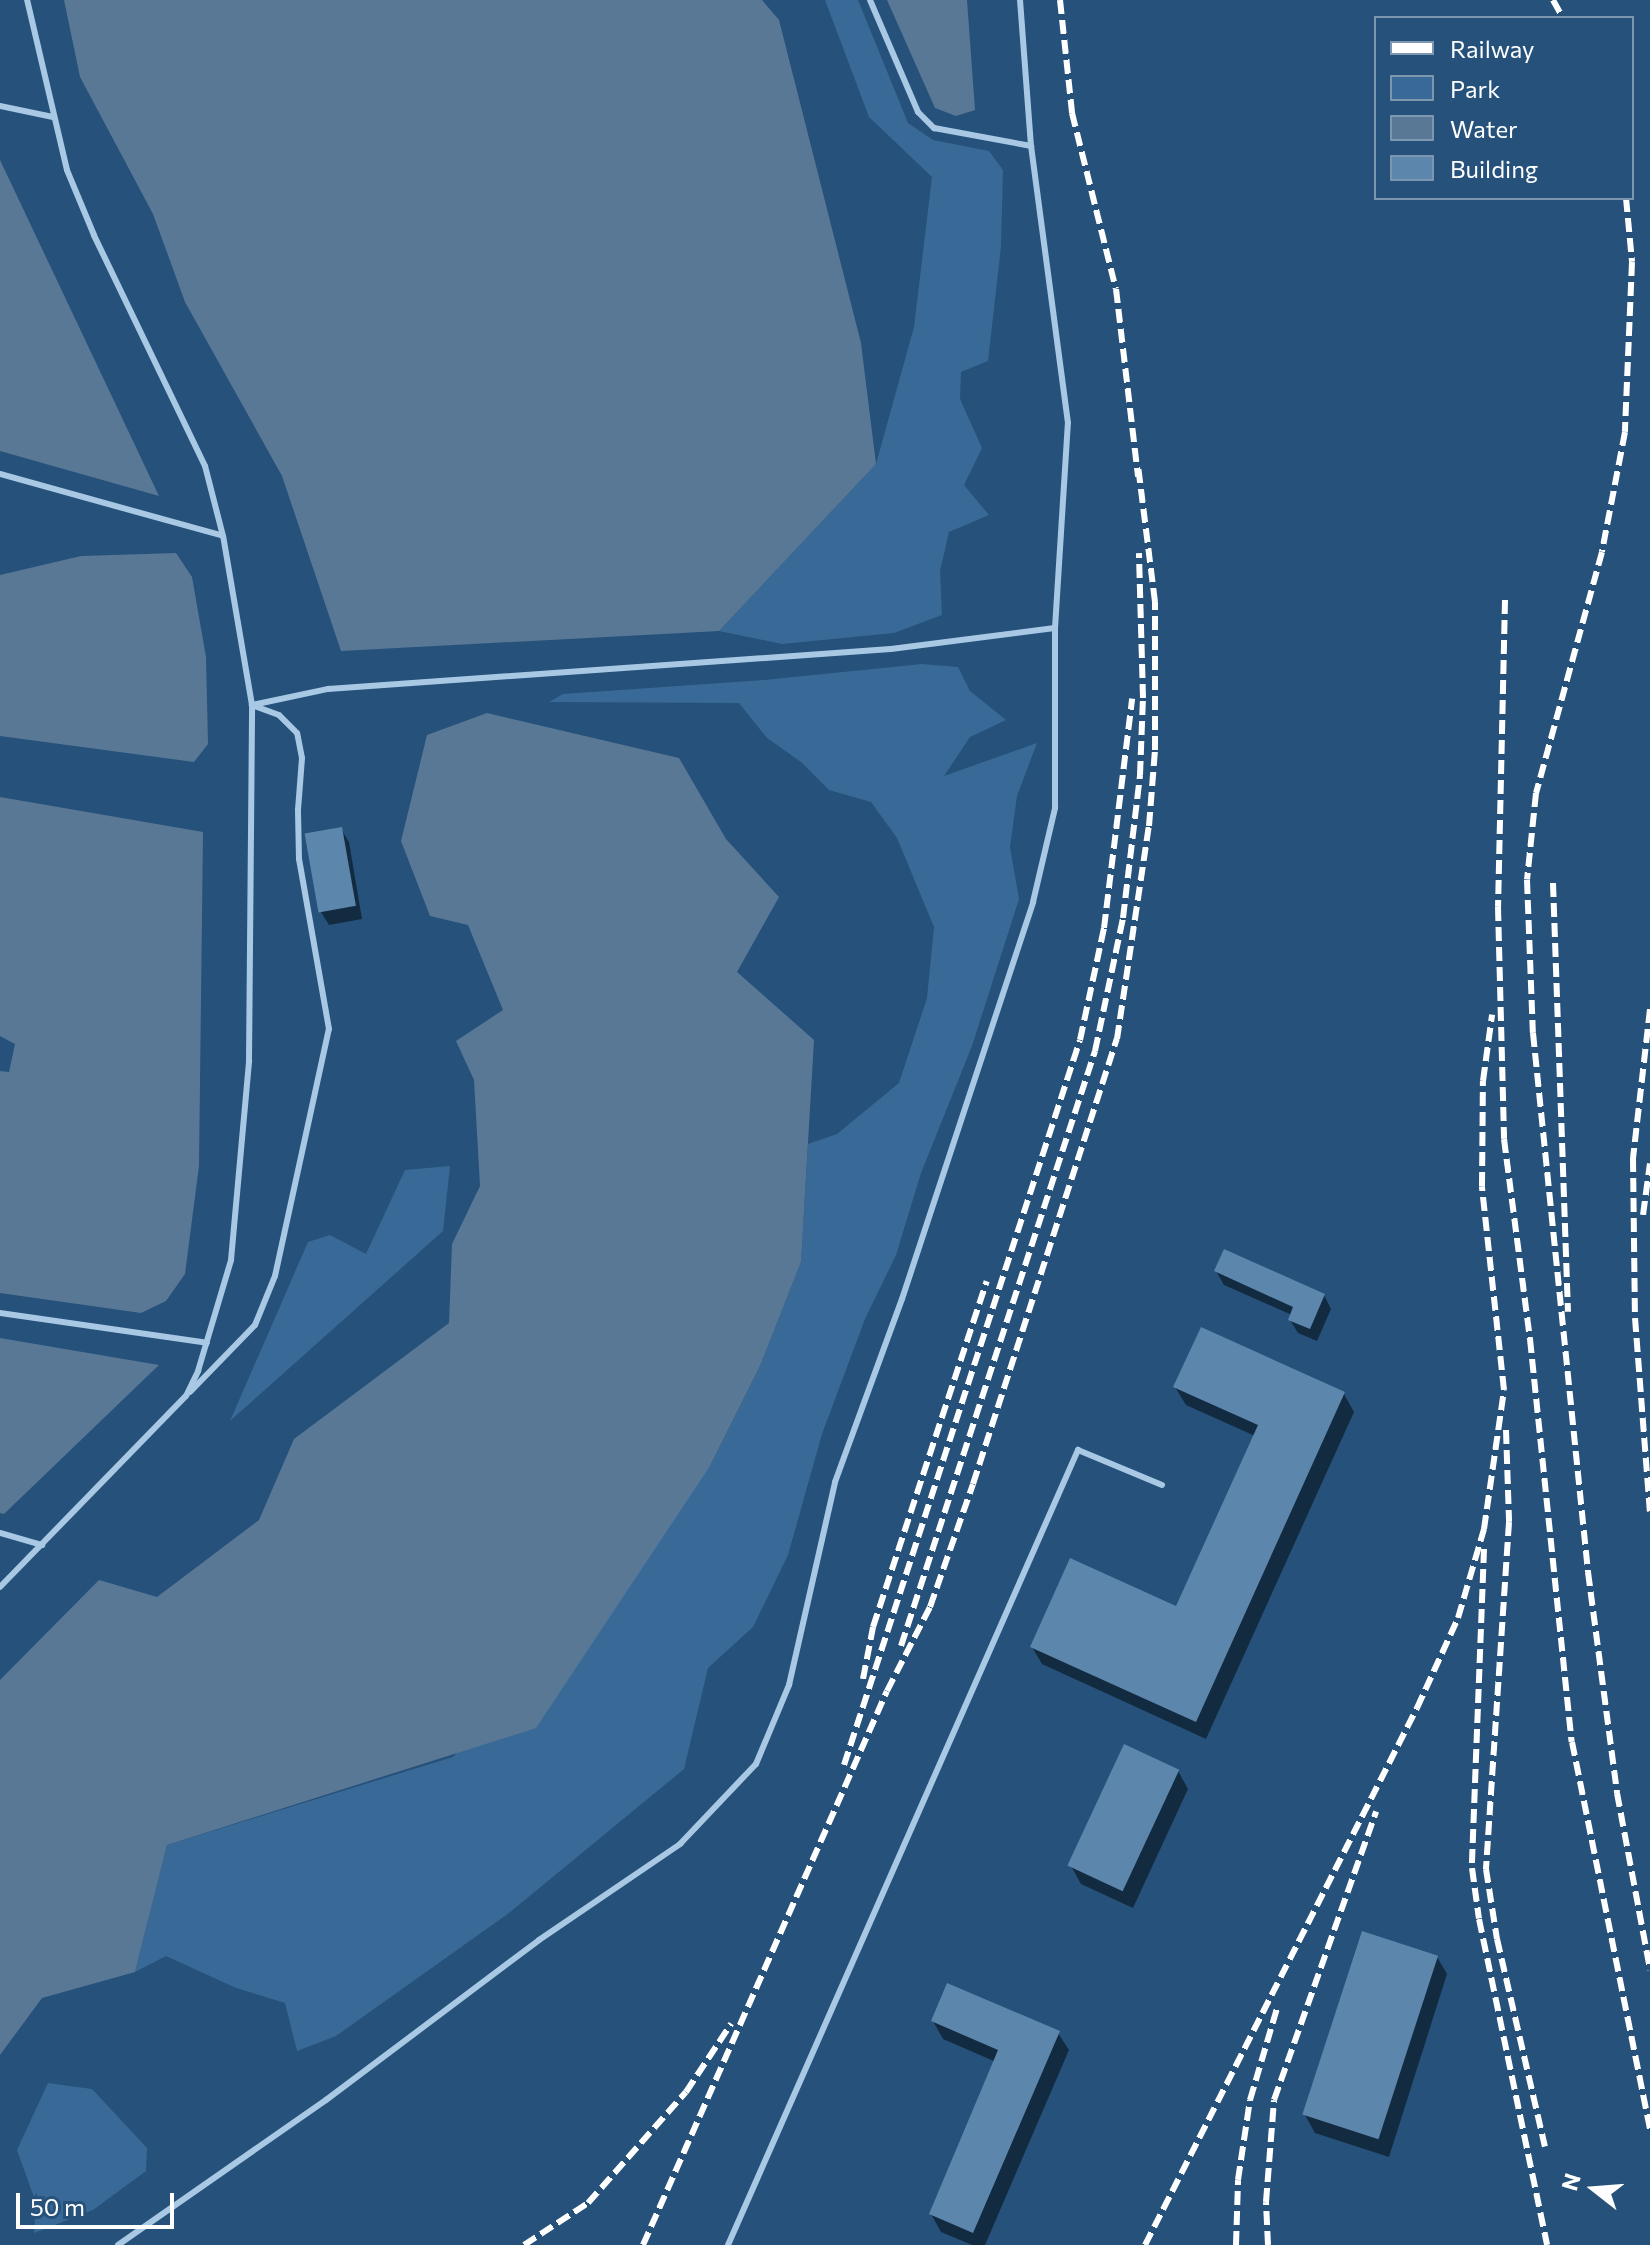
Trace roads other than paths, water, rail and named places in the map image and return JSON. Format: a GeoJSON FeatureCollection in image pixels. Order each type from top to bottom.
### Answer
{"type":"FeatureCollection","features":[{"type":"Feature","properties":{"kind":"lane"},"geometry":{"type":"LineString","coordinates":[[27,0],[67,170],[94,235],[205,466],[223,536],[252,705],[249,1061],[231,1260],[207,1343],[186,1396]]}},
{"type":"Feature","properties":{"kind":"lane"},"geometry":{"type":"LineString","coordinates":[[870,0],[918,112],[934,128],[1031,146]]}},
{"type":"Feature","properties":{"kind":"lane"},"geometry":{"type":"LineString","coordinates":[[118,2245],[326,2100],[539,1940],[680,1844],[756,1764],[789,1685],[835,1482],[902,1299],[1033,902],[1055,808],[1055,628],[1068,423],[1031,146],[1020,0]]}},
{"type":"Feature","properties":{"kind":"lane"},"geometry":{"type":"LineString","coordinates":[[0,106],[53,117]]}},
{"type":"Feature","properties":{"kind":"lane"},"geometry":{"type":"LineString","coordinates":[[0,474],[223,536]]}},
{"type":"Feature","properties":{"kind":"lane"},"geometry":{"type":"LineString","coordinates":[[252,705],[328,689],[891,649],[1055,628]]}},
{"type":"Feature","properties":{"kind":"lane"},"geometry":{"type":"LineString","coordinates":[[0,1587],[220,1365],[255,1325],[275,1276],[329,1029],[299,859],[298,810],[302,758],[297,733],[279,715],[252,705]]}},
{"type":"Feature","properties":{"kind":"lane"},"geometry":{"type":"LineString","coordinates":[[0,1313],[207,1343]]}},
{"type":"Feature","properties":{"kind":"lane"},"geometry":{"type":"LineString","coordinates":[[728,2245],[1078,1450],[1162,1485]]}},
{"type":"Feature","properties":{"kind":"lane"},"geometry":{"type":"LineString","coordinates":[[0,1533],[42,1545]]}},
{"type":"Feature","properties":{"kind":"water"},"geometry":{"type":"Polygon","coordinates":[[[64,0],[762,0],[779,20],[861,343],[876,464],[719,631],[341,651],[282,476],[185,302],[153,214],[80,77],[64,0]]]}},
{"type":"Feature","properties":{"kind":"water"},"geometry":{"type":"Polygon","coordinates":[[[887,0],[967,0],[975,110],[956,116],[935,108],[887,0]]]}},
{"type":"Feature","properties":{"kind":"water"},"geometry":{"type":"Polygon","coordinates":[[[0,160],[159,496],[0,451],[0,160]]]}},
{"type":"Feature","properties":{"kind":"water"},"geometry":{"type":"Polygon","coordinates":[[[176,553],[192,577],[206,657],[208,744],[194,762],[0,736],[0,575],[81,556],[176,553]]]}},
{"type":"Feature","properties":{"kind":"water"},"geometry":{"type":"Polygon","coordinates":[[[487,713],[679,758],[726,839],[779,897],[737,972],[814,1040],[801,1262],[760,1366],[710,1466],[536,1728],[167,1845],[135,1972],[42,1998],[0,2055],[0,1680],[99,1580],[157,1597],[259,1520],[294,1439],[449,1323],[452,1244],[480,1186],[474,1080],[456,1041],[503,1010],[468,925],[430,916],[401,841],[427,735],[487,713]]]}},
{"type":"Feature","properties":{"kind":"water"},"geometry":{"type":"Polygon","coordinates":[[[0,797],[203,832],[199,1166],[185,1274],[166,1301],[141,1313],[0,1293],[0,1071],[9,1072],[15,1044],[0,1036],[0,797]]]}},
{"type":"Feature","properties":{"kind":"water"},"geometry":{"type":"Polygon","coordinates":[[[0,1338],[159,1365],[4,1514],[0,1513],[0,1338]]]}},
{"type":"Feature","properties":{"kind":"railway"},"geometry":{"type":"LineString","coordinates":[[1060,0],[1072,113],[1116,289],[1138,477]]}},
{"type":"Feature","properties":{"kind":"railway"},"geometry":{"type":"LineString","coordinates":[[1553,0],[1562,16]]}},
{"type":"Feature","properties":{"kind":"railway"},"geometry":{"type":"LineString","coordinates":[[1626,200],[1632,262],[1625,432],[1602,552],[1536,793],[1527,880],[1533,1033],[1588,1572],[1617,1793],[1650,1970]]}},
{"type":"Feature","properties":{"kind":"railway"},"geometry":{"type":"LineString","coordinates":[[643,2245],[887,1691],[930,1607],[1117,1039],[1149,826],[1155,750],[1155,602],[1138,465]]}},
{"type":"Feature","properties":{"kind":"railway"},"geometry":{"type":"LineString","coordinates":[[901,1646],[1095,1051],[1123,918],[1140,775],[1143,698],[1139,553]]}},
{"type":"Feature","properties":{"kind":"railway"},"geometry":{"type":"LineString","coordinates":[[1505,600],[1498,907],[1504,1139],[1530,1339],[1572,1742],[1650,2130]]}},
{"type":"Feature","properties":{"kind":"railway"},"geometry":{"type":"LineString","coordinates":[[844,1765],[1080,1040],[1104,928],[1132,699]]}},
{"type":"Feature","properties":{"kind":"railway"},"geometry":{"type":"LineString","coordinates":[[1553,883],[1568,1312]]}},
{"type":"Feature","properties":{"kind":"railway"},"geometry":{"type":"LineString","coordinates":[[1650,1009],[1633,1158],[1635,1318],[1650,1511]]}},
{"type":"Feature","properties":{"kind":"railway"},"geometry":{"type":"LineString","coordinates":[[1145,2245],[1417,1708],[1458,1618],[1484,1529],[1504,1390],[1482,1186],[1483,1081],[1492,1015]]}},
{"type":"Feature","properties":{"kind":"railway"},"geometry":{"type":"LineString","coordinates":[[1643,1215],[1650,1163]]}},
{"type":"Feature","properties":{"kind":"railway"},"geometry":{"type":"LineString","coordinates":[[863,1679],[873,1627],[987,1281]]}},
{"type":"Feature","properties":{"kind":"railway"},"geometry":{"type":"LineString","coordinates":[[1506,1430],[1509,1522],[1486,1869],[1497,1939],[1545,2147]]}},
{"type":"Feature","properties":{"kind":"railway"},"geometry":{"type":"LineString","coordinates":[[1484,1549],[1472,1868],[1479,1919],[1547,2245]]}},
{"type":"Feature","properties":{"kind":"railway"},"geometry":{"type":"LineString","coordinates":[[1268,2245],[1266,2202],[1274,2100],[1376,1812]]}},
{"type":"Feature","properties":{"kind":"railway"},"geometry":{"type":"LineString","coordinates":[[1236,2245],[1238,2180],[1250,2100],[1278,2005]]}},
{"type":"Feature","properties":{"kind":"railway"},"geometry":{"type":"LineString","coordinates":[[524,2245],[588,2203],[686,2092],[731,2024]]}}]}
